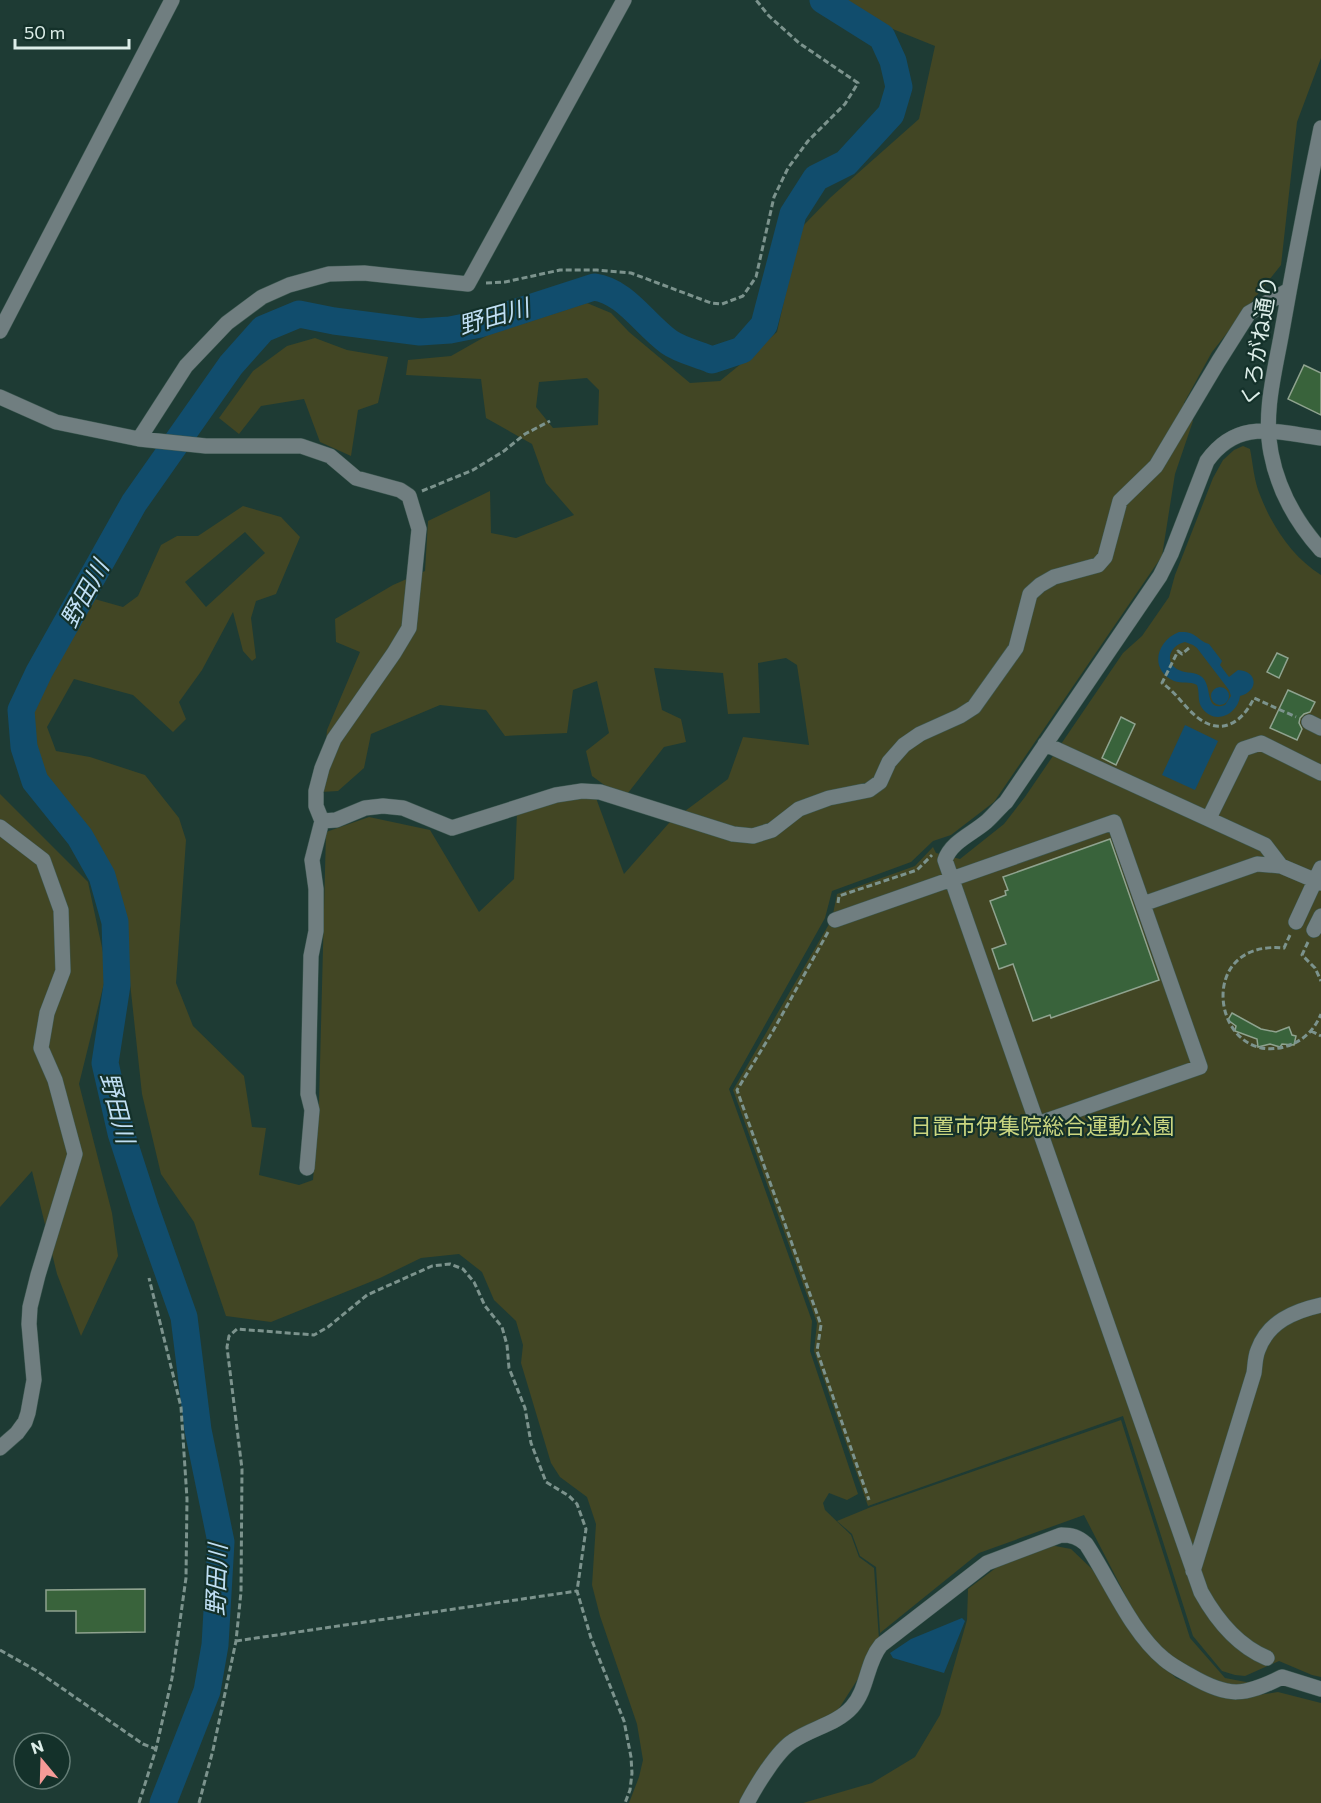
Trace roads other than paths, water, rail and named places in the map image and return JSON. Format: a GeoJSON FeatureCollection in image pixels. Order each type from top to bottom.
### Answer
{"type":"FeatureCollection","features":[{"type":"Feature","properties":{"kind":"street"},"geometry":{"type":"LineString","coordinates":[[0,331],[172,0]]}},
{"type":"Feature","properties":{"kind":"street"},"geometry":{"type":"LineString","coordinates":[[145,440],[186,366],[227,323],[262,297],[289,285],[329,274],[364,273],[468,284],[624,0]]}},
{"type":"Feature","properties":{"kind":"street","name":"くろがね通り"},"geometry":{"type":"LineString","coordinates":[[1321,128],[1289,290],[1269,406],[1268,432],[1270,452],[1282,492],[1308,536],[1321,550]]}},
{"type":"Feature","properties":{"kind":"street"},"geometry":{"type":"LineString","coordinates":[[322,821],[336,820],[365,808],[382,806],[403,808],[452,828],[556,795],[582,791],[600,792],[734,834],[753,836],[772,830],[799,809],[829,798],[869,790],[880,782],[889,762],[904,745],[920,734],[960,717],[974,707],[1016,648],[1030,594],[1054,577],[1098,566],[1105,557],[1119,501],[1156,466],[1250,313],[1289,290]]}},
{"type":"Feature","properties":{"kind":"street"},"geometry":{"type":"LineString","coordinates":[[0,397],[56,422],[145,440],[206,446],[301,446],[330,456],[356,478],[400,490],[409,496],[419,529],[409,628],[334,740],[322,768],[316,791],[316,806],[322,821],[312,860],[316,889],[316,931],[311,956],[308,1094],[312,1110],[308,1168]]}},
{"type":"Feature","properties":{"kind":"street"},"geometry":{"type":"LineString","coordinates":[[1267,1658],[1248,1648],[1214,1615],[1201,1592],[945,860],[954,846],[985,823],[1006,802],[1160,576],[1171,554],[1207,461],[1216,448],[1229,438],[1243,432],[1268,432],[1321,438]]}},
{"type":"Feature","properties":{"kind":"street"},"geometry":{"type":"LineString","coordinates":[[1209,818],[1243,749],[1261,743],[1321,773]]}},
{"type":"Feature","properties":{"kind":"street"},"geometry":{"type":"LineString","coordinates":[[1045,744],[1265,845],[1281,866]]}},
{"type":"Feature","properties":{"kind":"street"},"geometry":{"type":"LineString","coordinates":[[835,920],[1114,822],[1200,1067],[1037,1124]]}},
{"type":"Feature","properties":{"kind":"street"},"geometry":{"type":"LineString","coordinates":[[0,827],[43,860],[61,910],[63,971],[47,1013],[41,1048],[55,1080],[75,1154],[30,1307],[29,1324],[34,1380],[28,1413],[17,1433],[0,1448]]}},
{"type":"Feature","properties":{"kind":"street"},"geometry":{"type":"LineString","coordinates":[[1143,904],[1257,864],[1281,866],[1319,877],[1296,922]]}},
{"type":"Feature","properties":{"kind":"street"},"geometry":{"type":"LineString","coordinates":[[1193,1570],[1254,1373],[1257,1351],[1267,1333],[1279,1321],[1300,1311],[1321,1305]]}},
{"type":"Feature","properties":{"kind":"street"},"geometry":{"type":"LineString","coordinates":[[747,1803],[783,1749],[791,1742],[842,1717],[851,1708],[863,1690],[873,1658],[881,1645],[987,1563],[1061,1535],[1079,1538],[1086,1544],[1145,1640],[1164,1659],[1180,1669],[1202,1682],[1223,1691],[1236,1693],[1251,1691],[1282,1677],[1321,1689]]}},
{"type":"Feature","properties":{"kind":"water"},"geometry":{"type":"Polygon","coordinates":[[[1179,632],[1193,634],[1209,644],[1222,661],[1220,665],[1229,677],[1238,670],[1245,671],[1252,677],[1254,682],[1251,690],[1240,696],[1231,712],[1219,717],[1207,713],[1200,705],[1197,685],[1174,681],[1161,670],[1158,656],[1171,636],[1179,632]],[[1185,642],[1175,647],[1170,654],[1171,663],[1179,670],[1202,677],[1211,702],[1218,706],[1225,705],[1231,696],[1229,690],[1193,645],[1185,642]]]}},
{"type":"Feature","properties":{"kind":"water"},"geometry":{"type":"Polygon","coordinates":[[[1216,687],[1224,687],[1229,692],[1227,703],[1216,705],[1211,700],[1211,692],[1216,687]]]}},
{"type":"Feature","properties":{"kind":"water"},"geometry":{"type":"Polygon","coordinates":[[[1185,725],[1218,741],[1195,790],[1162,775],[1185,725]]]}},
{"type":"Feature","properties":{"kind":"water"},"geometry":{"type":"Polygon","coordinates":[[[962,1618],[965,1621],[944,1673],[893,1658],[890,1653],[911,1639],[962,1618]]]}},
{"type":"Feature","properties":{"kind":"waterway","name":"野田川"},"geometry":{"type":"LineString","coordinates":[[163,1803],[207,1691],[215,1645],[221,1542],[198,1430],[184,1317],[121,1133],[105,1063],[117,985],[115,922],[102,876],[80,837],[35,781],[24,747],[21,710],[39,672],[134,503],[231,365],[263,329],[299,314],[420,332],[450,330],[480,324],[594,287],[625,301],[660,335],[684,350],[712,360],[742,350],[764,325],[793,214],[816,178],[846,163],[891,114],[899,87],[893,61],[882,37],[823,0]]}},
{"type":"Feature","properties":{"kind":"park label","name":"日置市伊集院総合運動公園"},"geometry":{"type":"Point","coordinates":[1042,1126]}}]}
